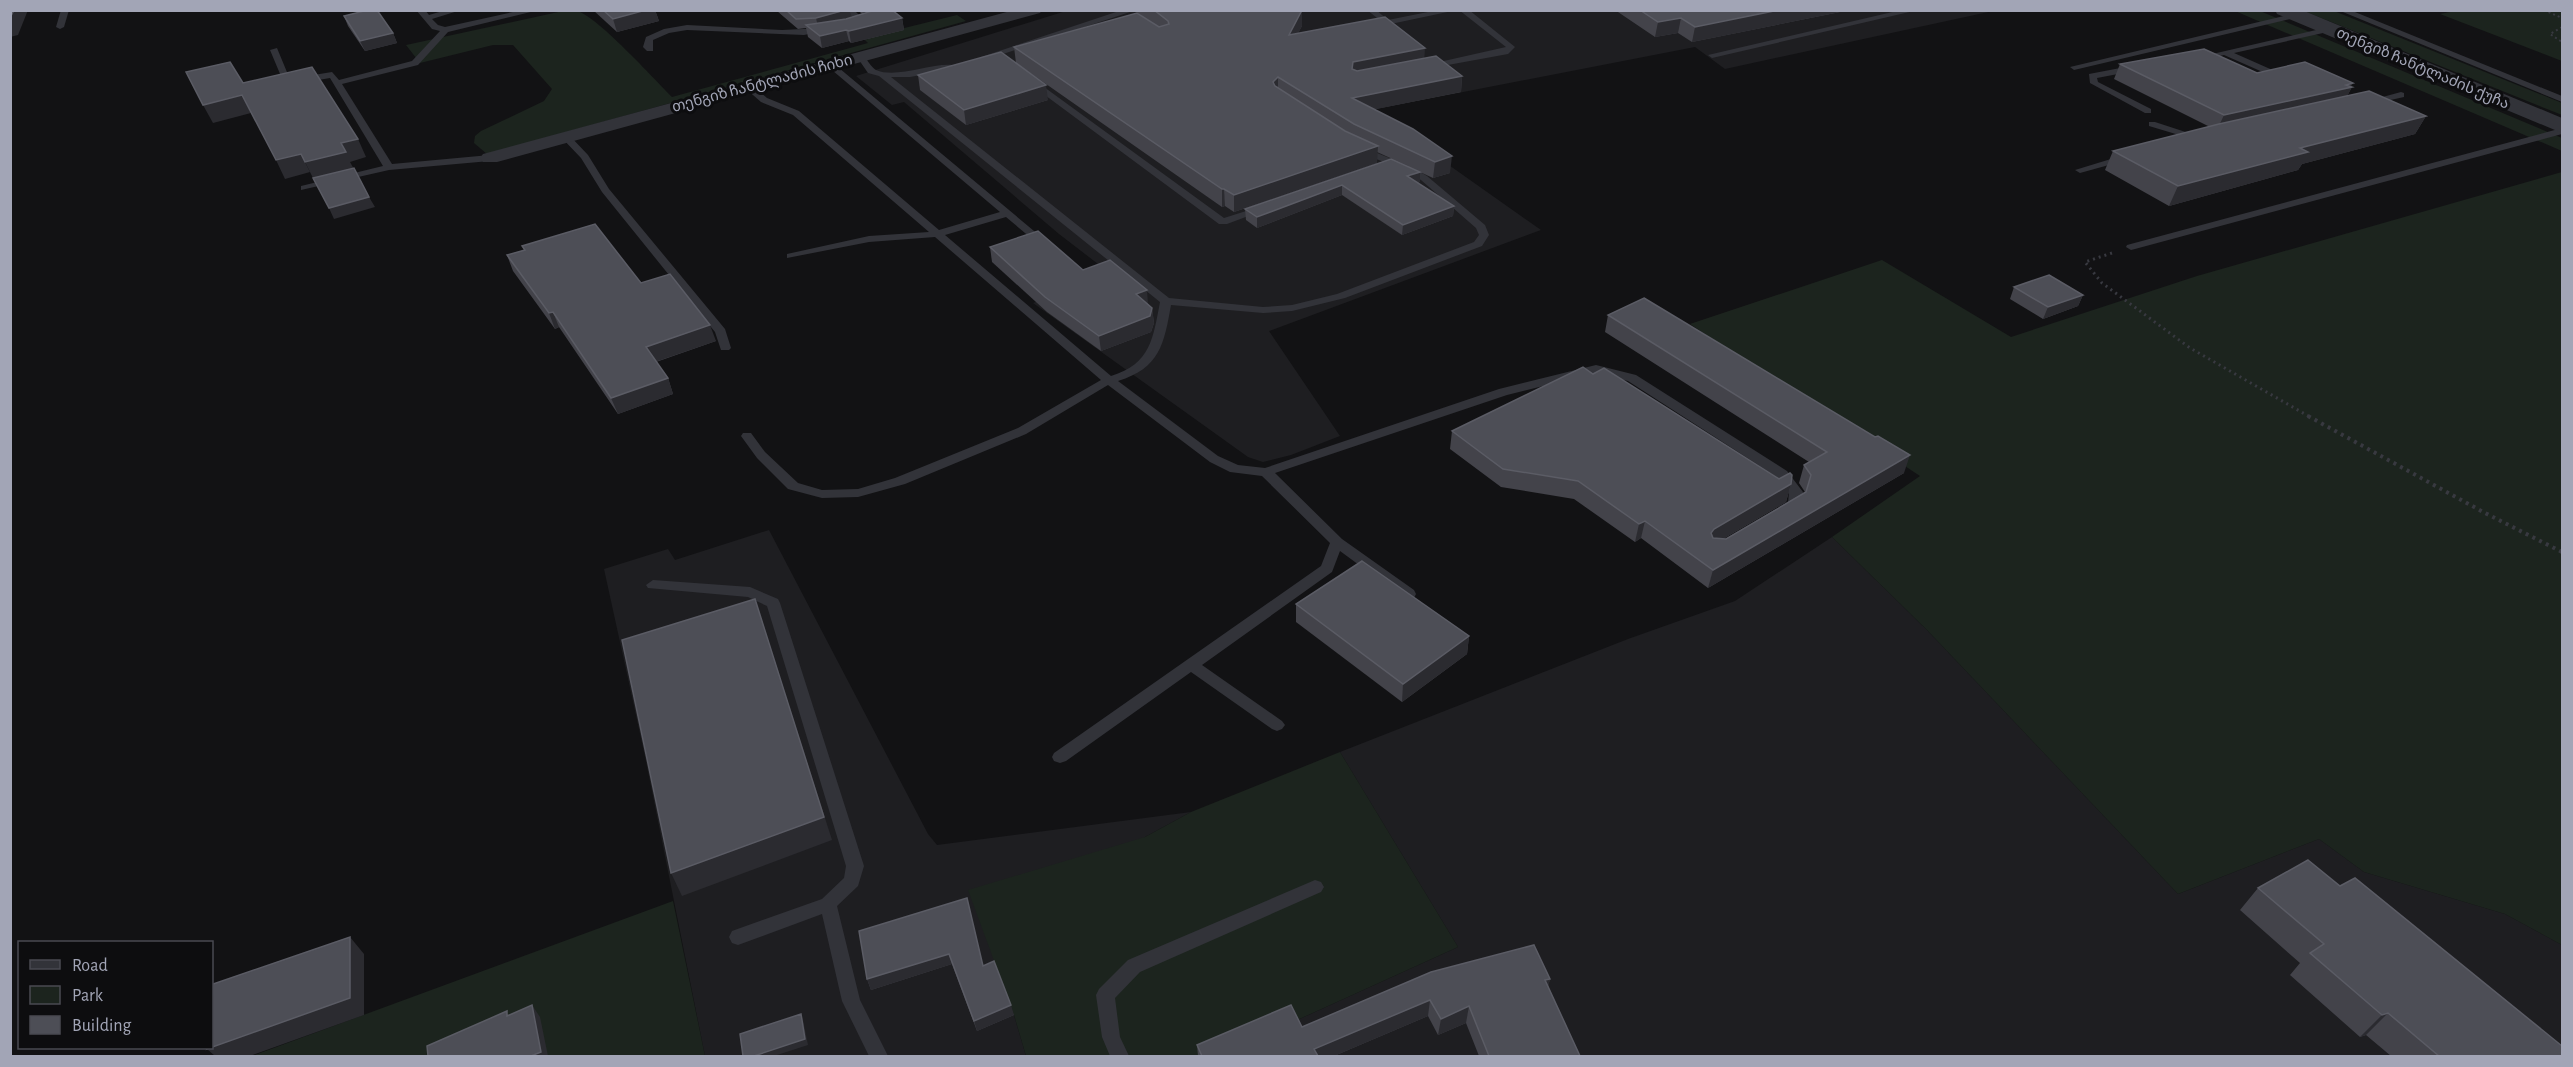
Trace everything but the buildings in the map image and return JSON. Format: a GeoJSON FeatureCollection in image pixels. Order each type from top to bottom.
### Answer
{"type":"FeatureCollection","features":[{"type":"Feature","properties":{"kind":"street","name":"თენგიზ ჩანტლაძის ჩიხი"},"geometry":{"type":"LineString","coordinates":[[490,158],[1034,10]]}},
{"type":"Feature","properties":{"kind":"street","name":"თენგიზ ჩანტლაძის ქუჩა"},"geometry":{"type":"LineString","coordinates":[[2290,13],[2562,126]]}},
{"type":"Feature","properties":{"kind":"lane"},"geometry":{"type":"LineString","coordinates":[[60,27],[65,10]]}},
{"type":"Feature","properties":{"kind":"lane"},"geometry":{"type":"LineString","coordinates":[[420,10],[435,27],[446,30],[535,10]]}},
{"type":"Feature","properties":{"kind":"lane"},"geometry":{"type":"LineString","coordinates":[[427,18],[457,10]]}},
{"type":"Feature","properties":{"kind":"lane"},"geometry":{"type":"LineString","coordinates":[[849,10],[860,20]]}},
{"type":"Feature","properties":{"kind":"lane"},"geometry":{"type":"LineString","coordinates":[[1371,10],[1395,30]]}},
{"type":"Feature","properties":{"kind":"lane"},"geometry":{"type":"LineString","coordinates":[[1375,25],[1453,10]]}},
{"type":"Feature","properties":{"kind":"lane"},"geometry":{"type":"LineString","coordinates":[[1418,69],[1508,51],[1511,47],[1463,10]]}},
{"type":"Feature","properties":{"kind":"lane"},"geometry":{"type":"LineString","coordinates":[[1712,55],[1914,10]]}},
{"type":"Feature","properties":{"kind":"lane"},"geometry":{"type":"LineString","coordinates":[[2342,10],[2562,99]]}},
{"type":"Feature","properties":{"kind":"lane"},"geometry":{"type":"LineString","coordinates":[[2074,66],[2290,13]]}},
{"type":"Feature","properties":{"kind":"lane"},"geometry":{"type":"LineString","coordinates":[[975,59],[1129,14]]}},
{"type":"Feature","properties":{"kind":"lane"},"geometry":{"type":"LineString","coordinates":[[850,23],[870,18]]}},
{"type":"Feature","properties":{"kind":"lane"},"geometry":{"type":"LineString","coordinates":[[650,49],[647,47],[649,39],[663,32],[677,30],[707,28],[798,33],[830,28]]}},
{"type":"Feature","properties":{"kind":"lane"},"geometry":{"type":"LineString","coordinates":[[2193,59],[2329,29]]}},
{"type":"Feature","properties":{"kind":"lane"},"geometry":{"type":"LineString","coordinates":[[337,83],[415,63],[446,30]]}},
{"type":"Feature","properties":{"kind":"lane"},"geometry":{"type":"LineString","coordinates":[[274,50],[286,79],[301,80],[332,75],[389,167]]}},
{"type":"Feature","properties":{"kind":"lane"},"geometry":{"type":"LineString","coordinates":[[2227,53],[2274,74]]}},
{"type":"Feature","properties":{"kind":"lane"},"geometry":{"type":"LineString","coordinates":[[995,54],[1005,61]]}},
{"type":"Feature","properties":{"kind":"lane"},"geometry":{"type":"LineString","coordinates":[[861,57],[871,70],[882,74],[1166,301],[1263,310],[1292,308],[1341,296],[1478,244],[1484,235],[1482,227],[1424,178],[1349,144]]}},
{"type":"Feature","properties":{"kind":"lane"},"geometry":{"type":"LineString","coordinates":[[1430,58],[1439,65]]}},
{"type":"Feature","properties":{"kind":"lane"},"geometry":{"type":"LineString","coordinates":[[830,65],[1035,236]]}},
{"type":"Feature","properties":{"kind":"lane"},"geometry":{"type":"LineString","coordinates":[[882,74],[910,74],[956,65]]}},
{"type":"Feature","properties":{"kind":"lane"},"geometry":{"type":"LineString","coordinates":[[2148,66],[2092,76],[2094,83],[2148,111]]}},
{"type":"Feature","properties":{"kind":"lane"},"geometry":{"type":"LineString","coordinates":[[1024,75],[1223,222],[1269,207]]}},
{"type":"Feature","properties":{"kind":"lane"},"geometry":{"type":"LineString","coordinates":[[748,86],[764,100],[796,113],[1109,380],[1214,459],[1235,469],[1266,472],[1503,392],[1596,369],[1632,378],[1782,474],[1796,492],[1794,505],[1774,517]]}},
{"type":"Feature","properties":{"kind":"lane"},"geometry":{"type":"LineString","coordinates":[[2357,104],[2402,94]]}},
{"type":"Feature","properties":{"kind":"lane"},"geometry":{"type":"LineString","coordinates":[[2152,124],[2202,139]]}},
{"type":"Feature","properties":{"kind":"lane"},"geometry":{"type":"LineString","coordinates":[[2131,247],[2562,132]]}},
{"type":"Feature","properties":{"kind":"lane"},"geometry":{"type":"LineString","coordinates":[[566,137],[585,158],[605,190],[709,314],[721,331],[725,348]]}},
{"type":"Feature","properties":{"kind":"lane"},"geometry":{"type":"LineString","coordinates":[[2180,145],[2213,137]]}},
{"type":"Feature","properties":{"kind":"lane"},"geometry":{"type":"LineString","coordinates":[[2079,170],[2135,156]]}},
{"type":"Feature","properties":{"kind":"lane"},"geometry":{"type":"LineString","coordinates":[[304,188],[389,167],[490,158]]}},
{"type":"Feature","properties":{"kind":"lane"},"geometry":{"type":"LineString","coordinates":[[1382,167],[1393,163]]}},
{"type":"Feature","properties":{"kind":"lane"},"geometry":{"type":"LineString","coordinates":[[791,256],[869,239],[937,234],[1008,213]]}},
{"type":"Feature","properties":{"kind":"lane"},"geometry":{"type":"LineString","coordinates":[[747,436],[761,455],[793,486],[822,494],[858,493],[900,481],[1022,431],[1109,380],[1132,373],[1151,356],[1159,338],[1166,301]]}},
{"type":"Feature","properties":{"kind":"lane"},"geometry":{"type":"LineString","coordinates":[[1266,472],[1337,542],[1422,603]]}},
{"type":"Feature","properties":{"kind":"lane"},"geometry":{"type":"LineString","coordinates":[[1060,757],[1327,569],[1337,542]]}},
{"type":"Feature","properties":{"kind":"lane"},"geometry":{"type":"LineString","coordinates":[[653,585],[750,592],[773,603],[855,866],[852,881],[828,904],[738,937]]}},
{"type":"Feature","properties":{"kind":"lane"},"geometry":{"type":"LineString","coordinates":[[1191,665],[1276,725]]}},
{"type":"Feature","properties":{"kind":"lane"},"geometry":{"type":"LineString","coordinates":[[1119,1056],[1111,1036],[1105,996],[1134,966],[1315,887]]}},
{"type":"Feature","properties":{"kind":"lane"},"geometry":{"type":"LineString","coordinates":[[828,904],[851,1001],[879,1056]]}},
{"type":"Feature","properties":{"kind":"path"},"geometry":{"type":"LineString","coordinates":[[2544,10],[2562,18]]}},
{"type":"Feature","properties":{"kind":"path"},"geometry":{"type":"LineString","coordinates":[[2562,27],[2550,34],[2562,42]]}},
{"type":"Feature","properties":{"kind":"path"},"geometry":{"type":"LineString","coordinates":[[2131,247],[2085,261],[2102,283],[2190,348],[2313,419],[2485,513],[2562,552]]}},
{"type":"Feature","properties":{"kind":"shaded area"},"geometry":{"type":"Polygon","coordinates":[[[1066,11],[1993,11],[1725,69],[1695,47],[1371,110],[1541,230],[1269,331],[1340,436],[1291,455],[1263,462],[1248,457],[1033,303],[1111,274],[1059,234],[904,102],[892,105],[856,76],[1066,11]]]}},
{"type":"Feature","properties":{"kind":"shaded area"},"geometry":{"type":"Polygon","coordinates":[[[769,530],[928,834],[937,845],[1191,812],[1145,837],[1014,1015],[1026,1056],[705,1056],[646,761],[604,569],[668,549],[675,560],[769,530]]]}},
{"type":"Feature","properties":{"kind":"shaded area"},"geometry":{"type":"Polygon","coordinates":[[[1832,537],[1927,630],[2178,894],[2319,839],[2364,872],[2505,914],[2562,945],[2562,1056],[1218,1056],[1458,947],[1340,752],[1628,639],[1735,601],[1832,537]]]}},
{"type":"Feature","properties":{"kind":"green space"},"geometry":{"type":"Polygon","coordinates":[[[563,11],[577,11],[586,15],[625,49],[672,97],[868,43],[865,40],[872,36],[957,15],[966,21],[487,154],[474,143],[475,136],[544,101],[552,89],[513,45],[493,45],[420,63],[406,45],[563,11]]]}},
{"type":"Feature","properties":{"kind":"green space"},"geometry":{"type":"Polygon","coordinates":[[[2235,11],[2260,11],[2562,138],[2562,151],[2235,11]]]}},
{"type":"Feature","properties":{"kind":"green space"},"geometry":{"type":"Polygon","coordinates":[[[2304,11],[2334,11],[2562,103],[2562,115],[2304,11]]]}},
{"type":"Feature","properties":{"kind":"green space"},"geometry":{"type":"Polygon","coordinates":[[[2455,11],[2562,11],[2562,61],[2440,14],[2455,11]]]}},
{"type":"Feature","properties":{"kind":"green space"},"geometry":{"type":"Polygon","coordinates":[[[2562,172],[2562,945],[2505,914],[2364,872],[2319,839],[2178,894],[1927,630],[1832,537],[1920,476],[1690,324],[1882,260],[2011,337],[2197,276],[2562,172]]]}},
{"type":"Feature","properties":{"kind":"green space"},"geometry":{"type":"Polygon","coordinates":[[[1340,752],[1458,947],[1218,1056],[1026,1056],[1014,1015],[968,890],[1145,837],[1191,812],[1340,752]]]}},
{"type":"Feature","properties":{"kind":"green space"},"geometry":{"type":"Polygon","coordinates":[[[673,901],[705,1056],[252,1056],[673,901]]]}}]}
